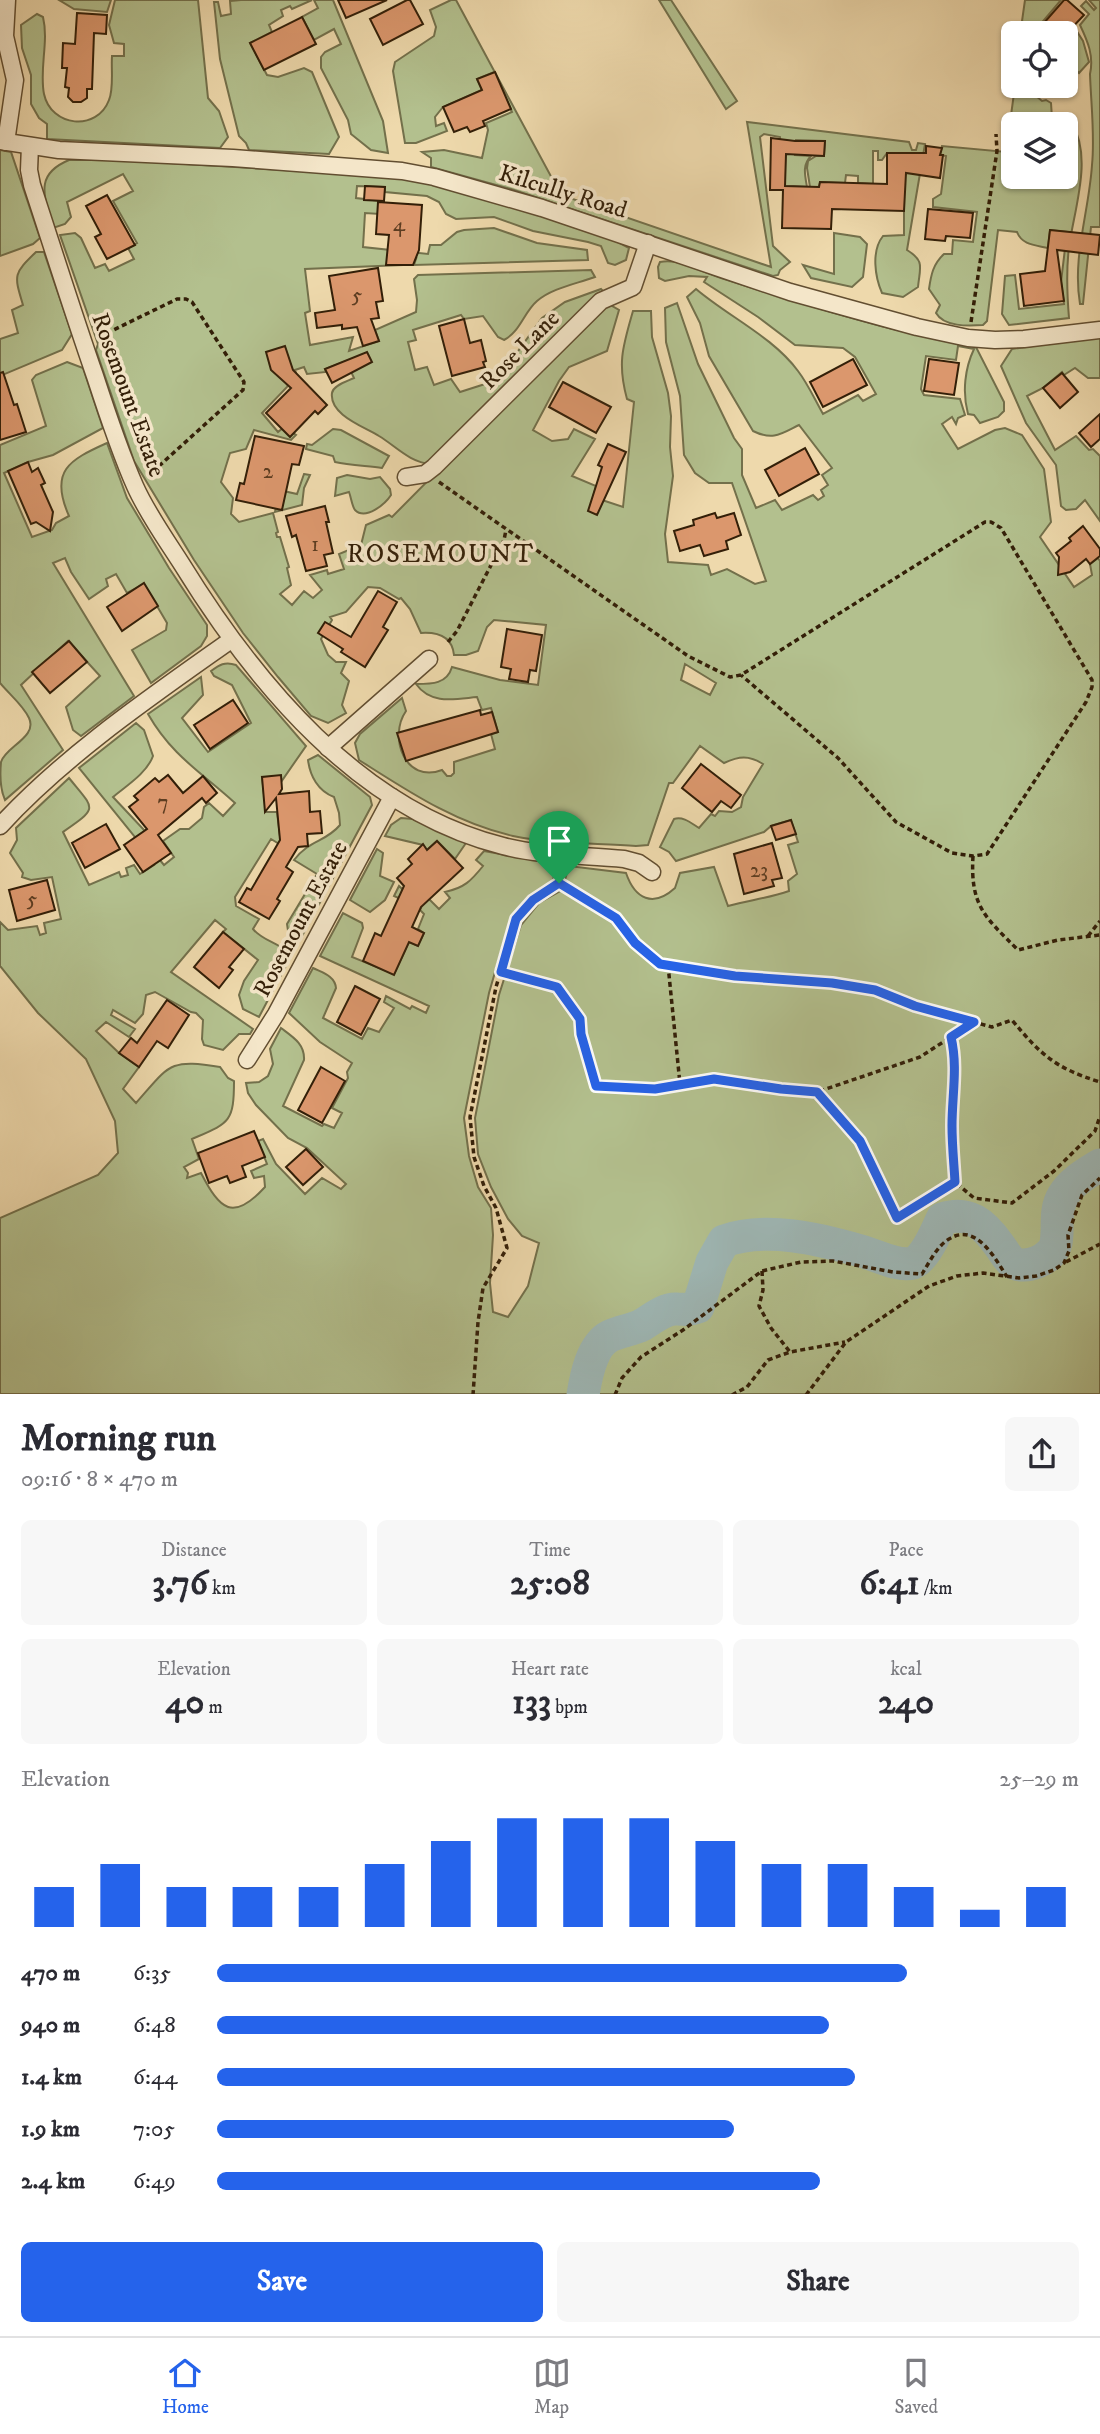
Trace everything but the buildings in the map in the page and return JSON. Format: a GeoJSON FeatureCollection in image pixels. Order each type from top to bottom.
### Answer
{"type":"FeatureCollection","features":[{"type":"Feature","properties":{"kind":"street"},"geometry":{"type":"LineString","coordinates":[[3,142],[15,80],[5,36],[7,0]]}},
{"type":"Feature","properties":{"kind":"street","name":"Kilcully Road"},"geometry":{"type":"LineString","coordinates":[[3,142],[402,172],[434,177],[542,208],[790,292],[968,338],[1024,339],[1100,330]]}},
{"type":"Feature","properties":{"kind":"street","name":"Rosemount Estate"},"geometry":{"type":"LineString","coordinates":[[30,146],[29,170],[32,185],[122,455],[150,514],[231,640],[328,748],[362,777],[392,797],[477,838],[520,849],[624,859],[639,863],[652,872]]}},
{"type":"Feature","properties":{"kind":"street","name":"Rose Lane"},"geometry":{"type":"LineString","coordinates":[[425,474],[601,301],[633,287],[649,243]]}},
{"type":"Feature","properties":{"kind":"street"},"geometry":{"type":"LineString","coordinates":[[406,477],[425,474]]}},
{"type":"Feature","properties":{"kind":"street"},"geometry":{"type":"LineString","coordinates":[[0,826],[79,754],[149,698],[231,640]]}},
{"type":"Feature","properties":{"kind":"street"},"geometry":{"type":"LineString","coordinates":[[328,748],[429,659]]}},
{"type":"Feature","properties":{"kind":"street","name":"Rosemount Estate"},"geometry":{"type":"LineString","coordinates":[[247,1060],[276,1014],[392,797]]}},
{"type":"Feature","properties":{"kind":"path"},"geometry":{"type":"LineString","coordinates":[[973,313],[997,151],[996,134]]}},
{"type":"Feature","properties":{"kind":"path"},"geometry":{"type":"LineString","coordinates":[[104,345],[98,338],[177,299],[186,299],[192,302],[244,382],[243,390],[159,467],[141,466]]}},
{"type":"Feature","properties":{"kind":"path"},"geometry":{"type":"LineString","coordinates":[[425,474],[688,656],[730,677],[741,675],[985,522],[991,522],[1001,528],[1092,680],[1093,687],[1086,702],[987,854],[973,856],[952,853],[896,822],[838,758],[741,675]]}},
{"type":"Feature","properties":{"kind":"path"},"geometry":{"type":"LineString","coordinates":[[448,642],[457,631],[504,540],[506,530]]}},
{"type":"Feature","properties":{"kind":"path"},"geometry":{"type":"LineString","coordinates":[[473,1394],[478,1322],[484,1288],[507,1248],[496,1208],[484,1186],[474,1157],[470,1117],[501,972],[516,919],[533,900],[559,883],[565,853]]}},
{"type":"Feature","properties":{"kind":"path"},"geometry":{"type":"LineString","coordinates":[[973,856],[972,880],[983,914],[1017,950],[1058,940],[1100,935]]}},
{"type":"Feature","properties":{"kind":"path"},"geometry":{"type":"LineString","coordinates":[[559,883],[616,918],[635,943],[660,964],[735,976],[832,983],[875,990],[915,1006],[992,1027],[1012,1020],[1033,1045],[1055,1064],[1073,1074],[1100,1082]]}},
{"type":"Feature","properties":{"kind":"path"},"geometry":{"type":"LineString","coordinates":[[1088,936],[1100,921]]}},
{"type":"Feature","properties":{"kind":"path"},"geometry":{"type":"LineString","coordinates":[[668,965],[681,1084]]}},
{"type":"Feature","properties":{"kind":"path"},"geometry":{"type":"LineString","coordinates":[[501,972],[557,987],[580,1019],[581,1034],[596,1086],[655,1089],[714,1079],[817,1092],[920,1057],[974,1022]]}},
{"type":"Feature","properties":{"kind":"path"},"geometry":{"type":"LineString","coordinates":[[951,1037],[955,1078],[952,1125],[955,1182],[974,1198],[1013,1203],[1055,1171],[1095,1131],[1100,1116]]}},
{"type":"Feature","properties":{"kind":"path"},"geometry":{"type":"LineString","coordinates":[[817,1092],[860,1141],[897,1218],[955,1182]]}},
{"type":"Feature","properties":{"kind":"path"},"geometry":{"type":"LineString","coordinates":[[1064,1263],[1069,1251],[1068,1235],[1082,1195],[1100,1178]]}},
{"type":"Feature","properties":{"kind":"path"},"geometry":{"type":"LineString","coordinates":[[615,1394],[622,1378],[642,1357],[762,1271],[801,1262],[833,1261],[893,1272],[922,1274],[949,1238],[963,1234],[979,1240],[991,1251],[1007,1277]]}},
{"type":"Feature","properties":{"kind":"path"},"geometry":{"type":"LineString","coordinates":[[807,1394],[846,1342],[929,1286],[957,1276],[984,1273],[1019,1279],[1036,1276],[1054,1270],[1100,1244]]}},
{"type":"Feature","properties":{"kind":"path"},"geometry":{"type":"LineString","coordinates":[[762,1271],[763,1290],[759,1306],[771,1328],[790,1352]]}},
{"type":"Feature","properties":{"kind":"path"},"geometry":{"type":"LineString","coordinates":[[734,1394],[747,1387],[768,1360],[790,1352],[846,1342]]}},
{"type":"Feature","properties":{"kind":"green space"},"geometry":{"type":"Polygon","coordinates":[[[59,0],[111,0],[107,12],[74,9],[59,0]]]}},
{"type":"Feature","properties":{"kind":"green space"},"geometry":{"type":"Polygon","coordinates":[[[115,0],[198,0],[208,98],[219,111],[228,137],[220,148],[47,139],[47,124],[39,118],[31,104],[31,75],[22,48],[21,25],[37,14],[43,17],[43,85],[48,105],[64,119],[85,121],[103,110],[109,100],[112,56],[124,56],[124,44],[114,43],[109,25],[115,0]]]}},
{"type":"Feature","properties":{"kind":"green space"},"geometry":{"type":"Polygon","coordinates":[[[312,0],[292,9],[290,6],[281,10],[283,16],[269,25],[272,32],[250,43],[267,75],[278,77],[304,68],[312,72],[339,137],[329,154],[249,150],[239,136],[220,59],[214,2],[218,2],[221,16],[231,14],[230,1],[312,0]]]}},
{"type":"Feature","properties":{"kind":"green space"},"geometry":{"type":"Polygon","coordinates":[[[314,0],[333,0],[383,121],[388,153],[371,150],[351,134],[348,120],[321,68],[321,57],[325,52],[341,44],[334,29],[314,40],[302,17],[318,8],[314,0]]]}},
{"type":"Feature","properties":{"kind":"green space"},"geometry":{"type":"Polygon","coordinates":[[[456,0],[561,195],[771,267],[747,122],[909,142],[912,150],[916,150],[918,143],[925,144],[907,250],[919,261],[918,287],[903,297],[882,293],[876,272],[877,249],[883,236],[904,235],[904,153],[887,153],[882,160],[878,160],[878,151],[873,151],[873,184],[858,183],[858,176],[846,175],[845,183],[820,182],[819,187],[810,187],[808,161],[816,156],[824,156],[825,141],[796,140],[795,155],[811,156],[808,159],[805,167],[807,187],[785,186],[785,164],[781,164],[780,137],[764,134],[760,137],[773,246],[790,262],[778,275],[773,276],[511,189],[431,167],[431,158],[422,152],[444,150],[482,158],[488,130],[486,123],[512,112],[494,72],[477,79],[482,90],[443,107],[435,117],[436,126],[444,123],[447,131],[416,143],[405,143],[393,71],[395,62],[434,36],[436,27],[430,10],[456,0]]]}},
{"type":"Feature","properties":{"kind":"green space"},"geometry":{"type":"Polygon","coordinates":[[[659,0],[671,0],[737,101],[726,109],[659,0]]]}},
{"type":"Feature","properties":{"kind":"green space"},"geometry":{"type":"Polygon","coordinates":[[[1025,0],[1061,0],[1043,21],[1022,21],[1025,0]]]}},
{"type":"Feature","properties":{"kind":"green space"},"geometry":{"type":"Polygon","coordinates":[[[1089,0],[1100,0],[1100,227],[1091,227],[1083,304],[1080,304],[1079,252],[1093,154],[1091,55],[1080,25],[1089,14],[1081,6],[1086,1],[1094,10],[1096,8],[1089,0]]]}},
{"type":"Feature","properties":{"kind":"green space"},"geometry":{"type":"Polygon","coordinates":[[[1078,33],[1089,62],[1078,72],[1078,33]]]}},
{"type":"Feature","properties":{"kind":"green space"},"geometry":{"type":"Polygon","coordinates":[[[1013,98],[1038,98],[1051,103],[1052,112],[1011,112],[1013,98]]]}},
{"type":"Feature","properties":{"kind":"green space"},"geometry":{"type":"Polygon","coordinates":[[[1078,137],[1082,168],[1068,256],[1069,318],[1009,325],[1002,314],[1005,276],[1015,275],[1019,309],[1064,304],[1061,282],[1067,232],[1050,230],[1048,248],[1026,242],[1017,232],[998,230],[987,321],[983,325],[950,323],[936,313],[940,305],[929,289],[932,274],[944,254],[952,254],[953,240],[973,242],[977,212],[933,207],[933,199],[941,194],[946,156],[940,155],[942,146],[1001,152],[1001,189],[1078,189],[1078,137]]]}},
{"type":"Feature","properties":{"kind":"green space"},"geometry":{"type":"Polygon","coordinates":[[[0,150],[11,152],[40,238],[33,244],[0,256],[0,150]]]}},
{"type":"Feature","properties":{"kind":"green space"},"geometry":{"type":"Polygon","coordinates":[[[69,160],[119,160],[398,177],[457,188],[605,235],[629,248],[626,260],[615,265],[608,263],[601,246],[588,242],[533,231],[494,217],[456,219],[446,214],[439,202],[427,196],[385,192],[385,187],[357,186],[356,198],[381,201],[380,214],[365,213],[363,247],[428,254],[430,245],[441,245],[457,232],[494,228],[537,243],[587,250],[588,260],[414,265],[416,259],[403,265],[305,269],[310,311],[305,313],[310,345],[353,337],[349,351],[379,341],[375,330],[416,312],[414,279],[418,275],[591,270],[595,277],[557,290],[537,301],[514,332],[504,340],[498,337],[483,316],[464,319],[461,315],[413,330],[416,340],[408,342],[415,370],[427,367],[434,385],[451,379],[460,392],[485,384],[503,372],[542,318],[565,302],[601,289],[603,291],[431,464],[410,457],[336,408],[333,390],[354,378],[346,361],[325,369],[326,372],[307,374],[304,367],[295,370],[296,373],[286,383],[288,386],[262,413],[278,432],[284,427],[296,435],[291,440],[254,430],[246,449],[230,453],[221,482],[233,498],[231,514],[239,522],[273,513],[277,537],[280,537],[289,567],[291,585],[280,594],[292,605],[304,591],[313,598],[322,590],[310,575],[327,570],[328,574],[344,569],[339,554],[361,545],[366,525],[389,515],[392,517],[605,302],[619,310],[607,351],[569,367],[533,430],[552,441],[568,439],[574,429],[595,439],[572,476],[596,486],[593,497],[623,507],[634,402],[627,399],[622,375],[622,355],[633,311],[651,311],[652,337],[668,393],[671,416],[673,476],[665,534],[668,562],[708,565],[711,575],[727,569],[755,584],[766,581],[732,483],[709,483],[695,473],[684,455],[680,396],[666,342],[665,308],[677,303],[698,364],[742,449],[742,475],[756,508],[775,500],[782,510],[813,495],[818,500],[824,496],[821,490],[828,485],[822,475],[832,468],[799,425],[772,436],[753,431],[709,356],[700,323],[687,297],[696,289],[776,348],[802,376],[823,414],[858,395],[863,401],[876,394],[855,357],[843,348],[795,345],[704,282],[707,277],[689,276],[665,281],[659,278],[660,262],[683,264],[861,321],[976,347],[1004,402],[1004,411],[998,417],[980,423],[974,415],[968,414],[965,380],[974,349],[958,346],[956,360],[926,356],[921,389],[924,395],[960,399],[965,415],[958,418],[956,424],[952,417],[942,424],[958,449],[995,430],[1005,428],[1022,435],[1044,469],[1051,522],[1040,537],[1074,587],[1092,575],[1090,564],[1098,558],[1100,561],[1100,1394],[0,1394],[0,1218],[98,1175],[118,1153],[115,1121],[86,1059],[38,1013],[0,966],[0,922],[8,930],[37,926],[40,935],[46,933],[44,923],[61,919],[52,877],[31,880],[22,877],[23,873],[10,853],[17,840],[16,828],[69,778],[84,796],[89,808],[83,818],[63,832],[89,885],[119,872],[121,877],[128,875],[126,868],[134,865],[140,874],[154,865],[79,768],[136,723],[144,730],[153,756],[141,774],[113,797],[145,831],[140,836],[164,865],[174,857],[163,841],[180,829],[189,829],[202,818],[204,807],[209,803],[223,816],[235,803],[177,752],[148,714],[201,677],[203,695],[182,718],[208,752],[251,723],[232,685],[214,676],[211,671],[225,664],[236,665],[306,746],[281,782],[262,777],[266,812],[277,812],[281,845],[271,839],[235,897],[236,906],[259,919],[253,929],[282,947],[291,956],[259,1017],[243,1009],[239,995],[244,981],[258,960],[223,932],[226,929],[215,920],[171,972],[253,1029],[250,1034],[239,1034],[223,1050],[204,1045],[203,1020],[196,1013],[155,992],[146,995],[143,1014],[135,1023],[113,1010],[111,1015],[135,1029],[129,1037],[106,1022],[96,1031],[119,1053],[139,1067],[123,1089],[136,1103],[163,1073],[179,1065],[190,1064],[220,1067],[228,1078],[234,1081],[233,1106],[227,1120],[192,1139],[199,1159],[184,1167],[188,1173],[187,1178],[201,1173],[215,1196],[228,1207],[244,1205],[265,1187],[264,1176],[254,1178],[251,1171],[267,1164],[258,1141],[263,1139],[276,1164],[305,1194],[322,1178],[341,1189],[346,1184],[307,1148],[288,1138],[256,1105],[248,1093],[246,1083],[259,1082],[268,1076],[273,1064],[270,1049],[281,1028],[294,1038],[304,1054],[304,1060],[283,1106],[322,1126],[324,1124],[334,1128],[342,1113],[332,1108],[348,1078],[347,1072],[352,1063],[320,1042],[289,1013],[313,968],[331,978],[336,988],[323,1018],[362,1039],[368,1028],[379,1032],[394,1008],[384,1002],[386,996],[410,1009],[412,1006],[426,1013],[429,1006],[320,956],[343,913],[362,923],[363,928],[352,957],[394,974],[409,942],[418,946],[424,933],[418,929],[424,914],[421,908],[394,896],[399,886],[417,903],[426,896],[439,909],[450,898],[445,892],[467,883],[483,866],[476,860],[484,851],[557,864],[552,884],[532,895],[511,917],[489,993],[464,1118],[469,1156],[478,1187],[491,1208],[493,1235],[490,1283],[493,1312],[508,1317],[528,1286],[539,1243],[522,1236],[508,1219],[491,1187],[478,1154],[475,1118],[499,995],[521,925],[539,903],[562,890],[569,866],[626,873],[634,889],[652,899],[659,898],[675,888],[680,873],[714,867],[728,906],[789,891],[788,881],[797,874],[788,845],[798,842],[791,820],[771,826],[764,832],[676,861],[669,852],[660,847],[674,819],[684,819],[699,828],[711,814],[715,816],[719,811],[732,812],[741,807],[743,797],[763,764],[753,759],[739,758],[724,763],[700,746],[673,783],[669,783],[648,845],[636,846],[543,841],[492,830],[433,805],[359,760],[355,743],[360,734],[402,698],[406,711],[399,733],[400,745],[403,756],[418,770],[429,773],[442,770],[447,776],[451,776],[454,773],[454,762],[495,749],[491,734],[498,732],[491,708],[482,710],[477,697],[436,698],[422,691],[416,684],[443,680],[452,667],[500,680],[538,685],[546,625],[494,620],[487,627],[478,651],[454,655],[450,643],[443,636],[421,633],[410,609],[401,598],[380,588],[368,587],[346,612],[330,617],[332,620],[321,639],[328,655],[336,662],[346,662],[341,673],[349,681],[342,705],[346,713],[328,723],[311,716],[243,633],[194,560],[134,461],[96,350],[98,344],[60,235],[75,233],[81,238],[95,268],[105,264],[109,271],[134,259],[128,248],[137,243],[113,201],[133,191],[123,174],[67,202],[71,217],[65,224],[53,228],[44,188],[50,173],[69,160]],[[685,664],[681,680],[710,695],[716,683],[685,664]]]}},
{"type":"Feature","properties":{"kind":"green space"},"geometry":{"type":"Polygon","coordinates":[[[834,233],[860,237],[867,244],[863,277],[852,287],[811,278],[803,265],[834,274],[834,233]]]}},
{"type":"Feature","properties":{"kind":"green space"},"geometry":{"type":"Polygon","coordinates":[[[36,252],[44,252],[72,334],[62,350],[0,376],[0,339],[18,333],[12,310],[23,305],[17,281],[19,271],[36,252]]]}},
{"type":"Feature","properties":{"kind":"green space"},"geometry":{"type":"Polygon","coordinates":[[[1100,336],[1100,378],[1088,378],[1075,368],[1064,375],[1062,372],[1043,388],[1027,396],[1055,450],[1076,436],[1089,450],[1093,449],[1100,456],[1100,521],[1085,500],[1076,509],[1066,510],[1061,506],[1056,465],[1026,423],[1001,366],[1012,349],[1100,336]]]}},
{"type":"Feature","properties":{"kind":"green space"},"geometry":{"type":"Polygon","coordinates":[[[67,362],[83,368],[103,428],[53,455],[4,473],[32,537],[52,530],[56,523],[69,516],[61,488],[66,469],[82,455],[107,443],[127,498],[207,625],[207,636],[201,646],[151,683],[132,650],[166,630],[167,623],[144,584],[127,593],[116,574],[106,579],[108,586],[89,599],[65,558],[53,563],[134,696],[81,736],[73,730],[66,707],[100,676],[68,641],[21,685],[63,750],[5,800],[1,786],[1,762],[8,751],[25,736],[31,725],[23,709],[0,683],[0,445],[46,426],[32,380],[36,375],[67,362]]]}},
{"type":"Feature","properties":{"kind":"green space"},"geometry":{"type":"Polygon","coordinates":[[[333,429],[341,430],[389,456],[382,468],[335,462],[333,456],[306,449],[307,444],[312,445],[333,429]]]}},
{"type":"Feature","properties":{"kind":"green space"},"geometry":{"type":"Polygon","coordinates":[[[304,474],[310,475],[304,488],[302,505],[275,512],[279,490],[297,494],[304,474]]]}},
{"type":"Feature","properties":{"kind":"green space"},"geometry":{"type":"Polygon","coordinates":[[[347,475],[370,479],[380,477],[390,489],[391,495],[375,510],[360,513],[355,510],[349,492],[335,496],[337,478],[347,475]]]}},
{"type":"Feature","properties":{"kind":"green space"},"geometry":{"type":"Polygon","coordinates":[[[318,755],[370,797],[372,805],[301,938],[289,937],[287,924],[317,874],[294,860],[306,848],[335,831],[340,825],[334,797],[319,787],[311,772],[308,760],[318,755]]]}},
{"type":"Feature","properties":{"kind":"green space"},"geometry":{"type":"Polygon","coordinates":[[[401,818],[413,819],[466,843],[455,859],[437,841],[427,850],[423,845],[385,836],[391,825],[401,818]]]}},
{"type":"Feature","properties":{"kind":"green space"},"geometry":{"type":"Polygon","coordinates":[[[377,849],[383,853],[380,876],[394,882],[385,900],[370,912],[350,900],[377,849]]]}},
{"type":"Feature","properties":{"kind":"waterway"},"geometry":{"type":"LineString","coordinates":[[583,1394],[594,1354],[604,1340],[642,1325],[668,1310],[698,1307],[712,1262],[724,1241],[757,1235],[792,1236],[828,1242],[907,1264],[922,1256],[942,1219],[960,1216],[981,1225],[1012,1262],[1031,1264],[1038,1262],[1054,1249],[1060,1202],[1066,1191],[1100,1165]]}},
{"type":"Feature","properties":{"kind":"district","name":"ROSEMOUNT"},"geometry":{"type":"Point","coordinates":[441,554]}},
{"type":"Feature","properties":{"kind":"route"},"geometry":{"type":"LineString","coordinates":[[559,883],[616,918],[635,943],[660,964],[735,976],[832,983],[875,990],[915,1006],[974,1022],[951,1037],[955,1078],[952,1125],[955,1182],[897,1218],[860,1141],[817,1092],[714,1079],[655,1089],[596,1086],[581,1034],[580,1019],[557,987],[501,972],[516,919],[533,900],[559,883]]}}]}
